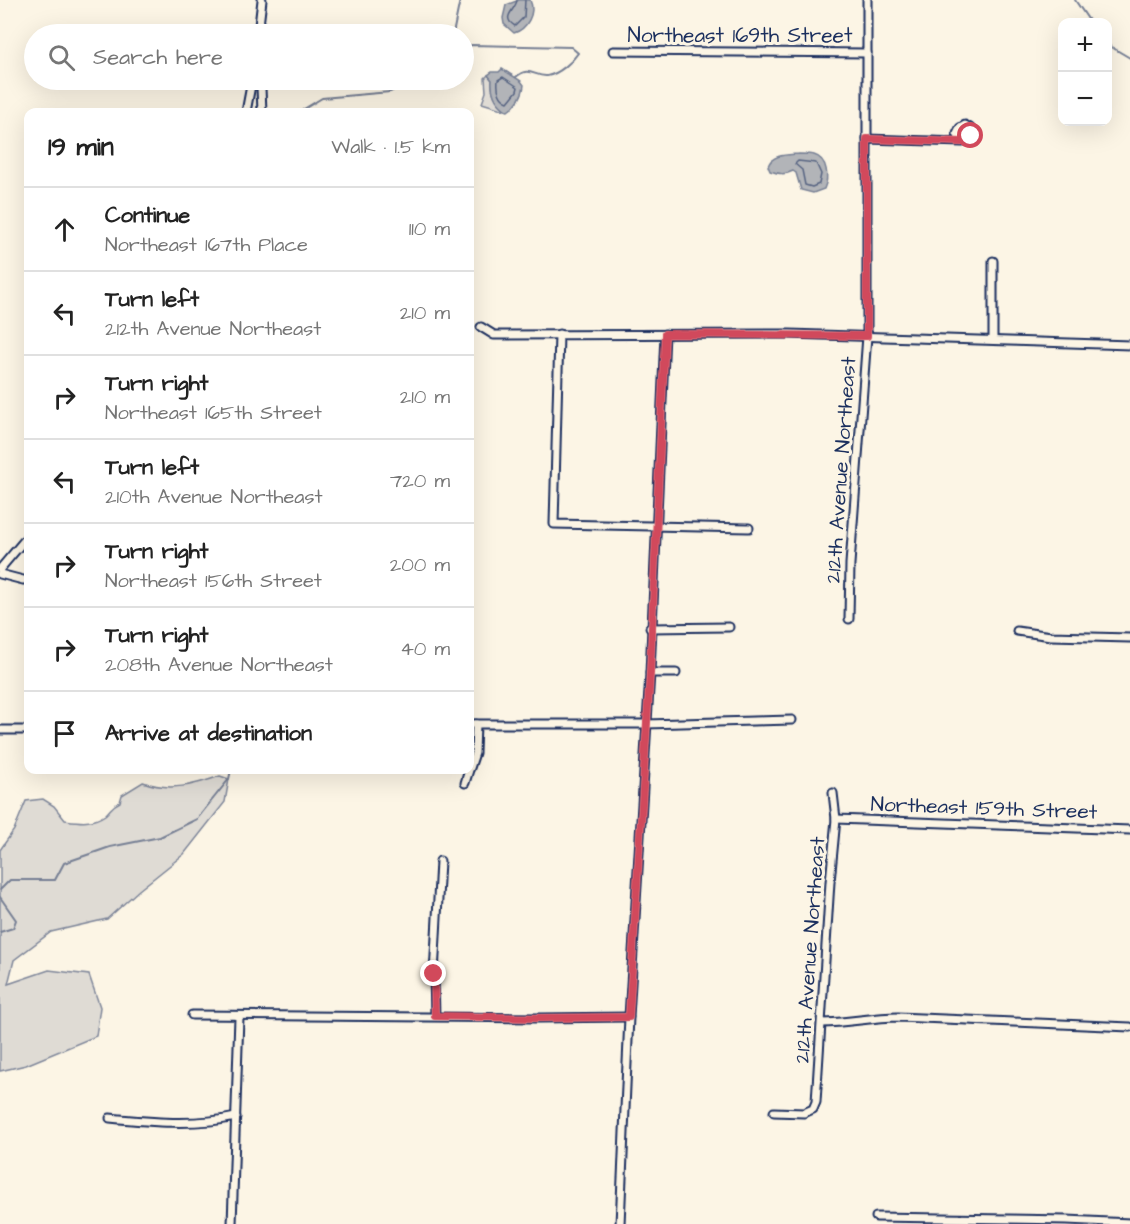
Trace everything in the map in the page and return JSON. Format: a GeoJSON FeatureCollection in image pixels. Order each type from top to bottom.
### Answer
{"type":"FeatureCollection","features":[{"type":"Feature","properties":{"kind":"street"},"geometry":{"type":"LineString","coordinates":[[259,24],[262,0]]}},
{"type":"Feature","properties":{"kind":"street","name":"212th Avenue Northeast"},"geometry":{"type":"LineString","coordinates":[[849,619],[850,564],[867,336],[867,0]]}},
{"type":"Feature","properties":{"kind":"street","name":"Northeast 169th Street"},"geometry":{"type":"LineString","coordinates":[[613,51],[867,53]]}},
{"type":"Feature","properties":{"kind":"street"},"geometry":{"type":"LineString","coordinates":[[247,108],[250,90]]}},
{"type":"Feature","properties":{"kind":"street"},"geometry":{"type":"LineString","coordinates":[[261,90],[262,108]]}},
{"type":"Feature","properties":{"kind":"street"},"geometry":{"type":"LineString","coordinates":[[867,139],[962,142]]}},
{"type":"Feature","properties":{"kind":"street"},"geometry":{"type":"LineString","coordinates":[[993,261],[993,340]]}},
{"type":"Feature","properties":{"kind":"street"},"geometry":{"type":"LineString","coordinates":[[481,327],[494,335],[867,336],[1130,345]]}},
{"type":"Feature","properties":{"kind":"street"},"geometry":{"type":"LineString","coordinates":[[559,334],[554,524],[749,528]]}},
{"type":"Feature","properties":{"kind":"street"},"geometry":{"type":"LineString","coordinates":[[620,1224],[629,1017],[650,673],[650,628],[665,334]]}},
{"type":"Feature","properties":{"kind":"street"},"geometry":{"type":"LineString","coordinates":[[0,569],[24,541]]}},
{"type":"Feature","properties":{"kind":"street"},"geometry":{"type":"LineString","coordinates":[[0,574],[24,580]]}},
{"type":"Feature","properties":{"kind":"street"},"geometry":{"type":"LineString","coordinates":[[650,628],[729,627]]}},
{"type":"Feature","properties":{"kind":"street"},"geometry":{"type":"LineString","coordinates":[[1017,631],[1051,636],[1130,638]]}},
{"type":"Feature","properties":{"kind":"street"},"geometry":{"type":"LineString","coordinates":[[650,673],[676,673]]}},
{"type":"Feature","properties":{"kind":"street"},"geometry":{"type":"LineString","coordinates":[[474,724],[646,724],[792,720]]}},
{"type":"Feature","properties":{"kind":"street"},"geometry":{"type":"LineString","coordinates":[[0,730],[24,730]]}},
{"type":"Feature","properties":{"kind":"street"},"geometry":{"type":"LineString","coordinates":[[474,738],[474,756]]}},
{"type":"Feature","properties":{"kind":"street"},"geometry":{"type":"LineString","coordinates":[[465,783],[468,774]]}},
{"type":"Feature","properties":{"kind":"street","name":"212th Avenue Northeast"},"geometry":{"type":"LineString","coordinates":[[774,1112],[804,1113],[813,1109],[816,1102],[836,819],[833,793]]}},
{"type":"Feature","properties":{"kind":"street","name":"Northeast 159th Street"},"geometry":{"type":"LineString","coordinates":[[836,819],[1130,830]]}},
{"type":"Feature","properties":{"kind":"street"},"geometry":{"type":"LineString","coordinates":[[435,1016],[434,974],[440,861]]}},
{"type":"Feature","properties":{"kind":"street"},"geometry":{"type":"LineString","coordinates":[[192,1015],[629,1017]]}},
{"type":"Feature","properties":{"kind":"street"},"geometry":{"type":"LineString","coordinates":[[232,1224],[239,1017]]}},
{"type":"Feature","properties":{"kind":"street"},"geometry":{"type":"LineString","coordinates":[[822,1023],[847,1023],[877,1017],[1130,1027]]}},
{"type":"Feature","properties":{"kind":"street"},"geometry":{"type":"LineString","coordinates":[[110,1118],[149,1122],[222,1120],[236,1117]]}},
{"type":"Feature","properties":{"kind":"street"},"geometry":{"type":"LineString","coordinates":[[876,1217],[1130,1223]]}},
{"type":"Feature","properties":{"kind":"shaded area"},"geometry":{"type":"Polygon","coordinates":[[[488,75],[492,80],[495,97],[505,110],[482,103],[486,92],[485,78],[488,75]]]}},
{"type":"Feature","properties":{"kind":"shaded area"},"geometry":{"type":"Polygon","coordinates":[[[220,776],[229,779],[225,802],[184,854],[107,919],[51,932],[14,960],[8,984],[49,970],[89,975],[100,1007],[96,1036],[26,1065],[0,1071],[0,850],[14,830],[26,801],[43,799],[54,806],[65,820],[91,821],[105,815],[120,802],[122,795],[143,782],[173,787],[220,776]]]}},
{"type":"Feature","properties":{"kind":"water"},"geometry":{"type":"Polygon","coordinates":[[[519,0],[530,0],[532,10],[523,28],[514,33],[504,24],[503,18],[506,5],[519,0]]]}},
{"type":"Feature","properties":{"kind":"water"},"geometry":{"type":"Polygon","coordinates":[[[502,69],[524,85],[519,100],[508,111],[495,98],[492,80],[488,75],[502,69]]]}},
{"type":"Feature","properties":{"kind":"water"},"geometry":{"type":"Polygon","coordinates":[[[799,154],[814,155],[822,160],[827,174],[824,189],[813,193],[801,190],[796,173],[793,171],[782,174],[770,171],[768,166],[773,159],[799,154]]]}},
{"type":"Feature","properties":{"kind":"waterway"},"geometry":{"type":"LineString","coordinates":[[455,24],[460,0]]}},
{"type":"Feature","properties":{"kind":"waterway"},"geometry":{"type":"LineString","coordinates":[[1075,0],[1087,18]]}},
{"type":"Feature","properties":{"kind":"waterway"},"geometry":{"type":"LineString","coordinates":[[474,45],[571,47],[578,53],[565,67],[552,75],[542,76],[524,72],[516,77]]}},
{"type":"Feature","properties":{"kind":"waterway"},"geometry":{"type":"LineString","coordinates":[[1112,47],[1130,58]]}},
{"type":"Feature","properties":{"kind":"waterway"},"geometry":{"type":"LineString","coordinates":[[306,108],[322,98],[394,90]]}},
{"type":"Feature","properties":{"kind":"waterway"},"geometry":{"type":"LineString","coordinates":[[0,890],[10,880],[55,880],[64,863],[110,847],[160,837],[197,819],[229,779],[230,774]]}},
{"type":"Feature","properties":{"kind":"waterway"},"geometry":{"type":"LineString","coordinates":[[0,897],[16,920],[13,928],[0,932]]}},
{"type":"Feature","properties":{"kind":"route"},"geometry":{"type":"LineString","coordinates":[[434,974],[435,1016],[629,1017],[650,673],[650,628],[665,334],[867,336],[867,139],[962,142],[971,136]]}}]}
